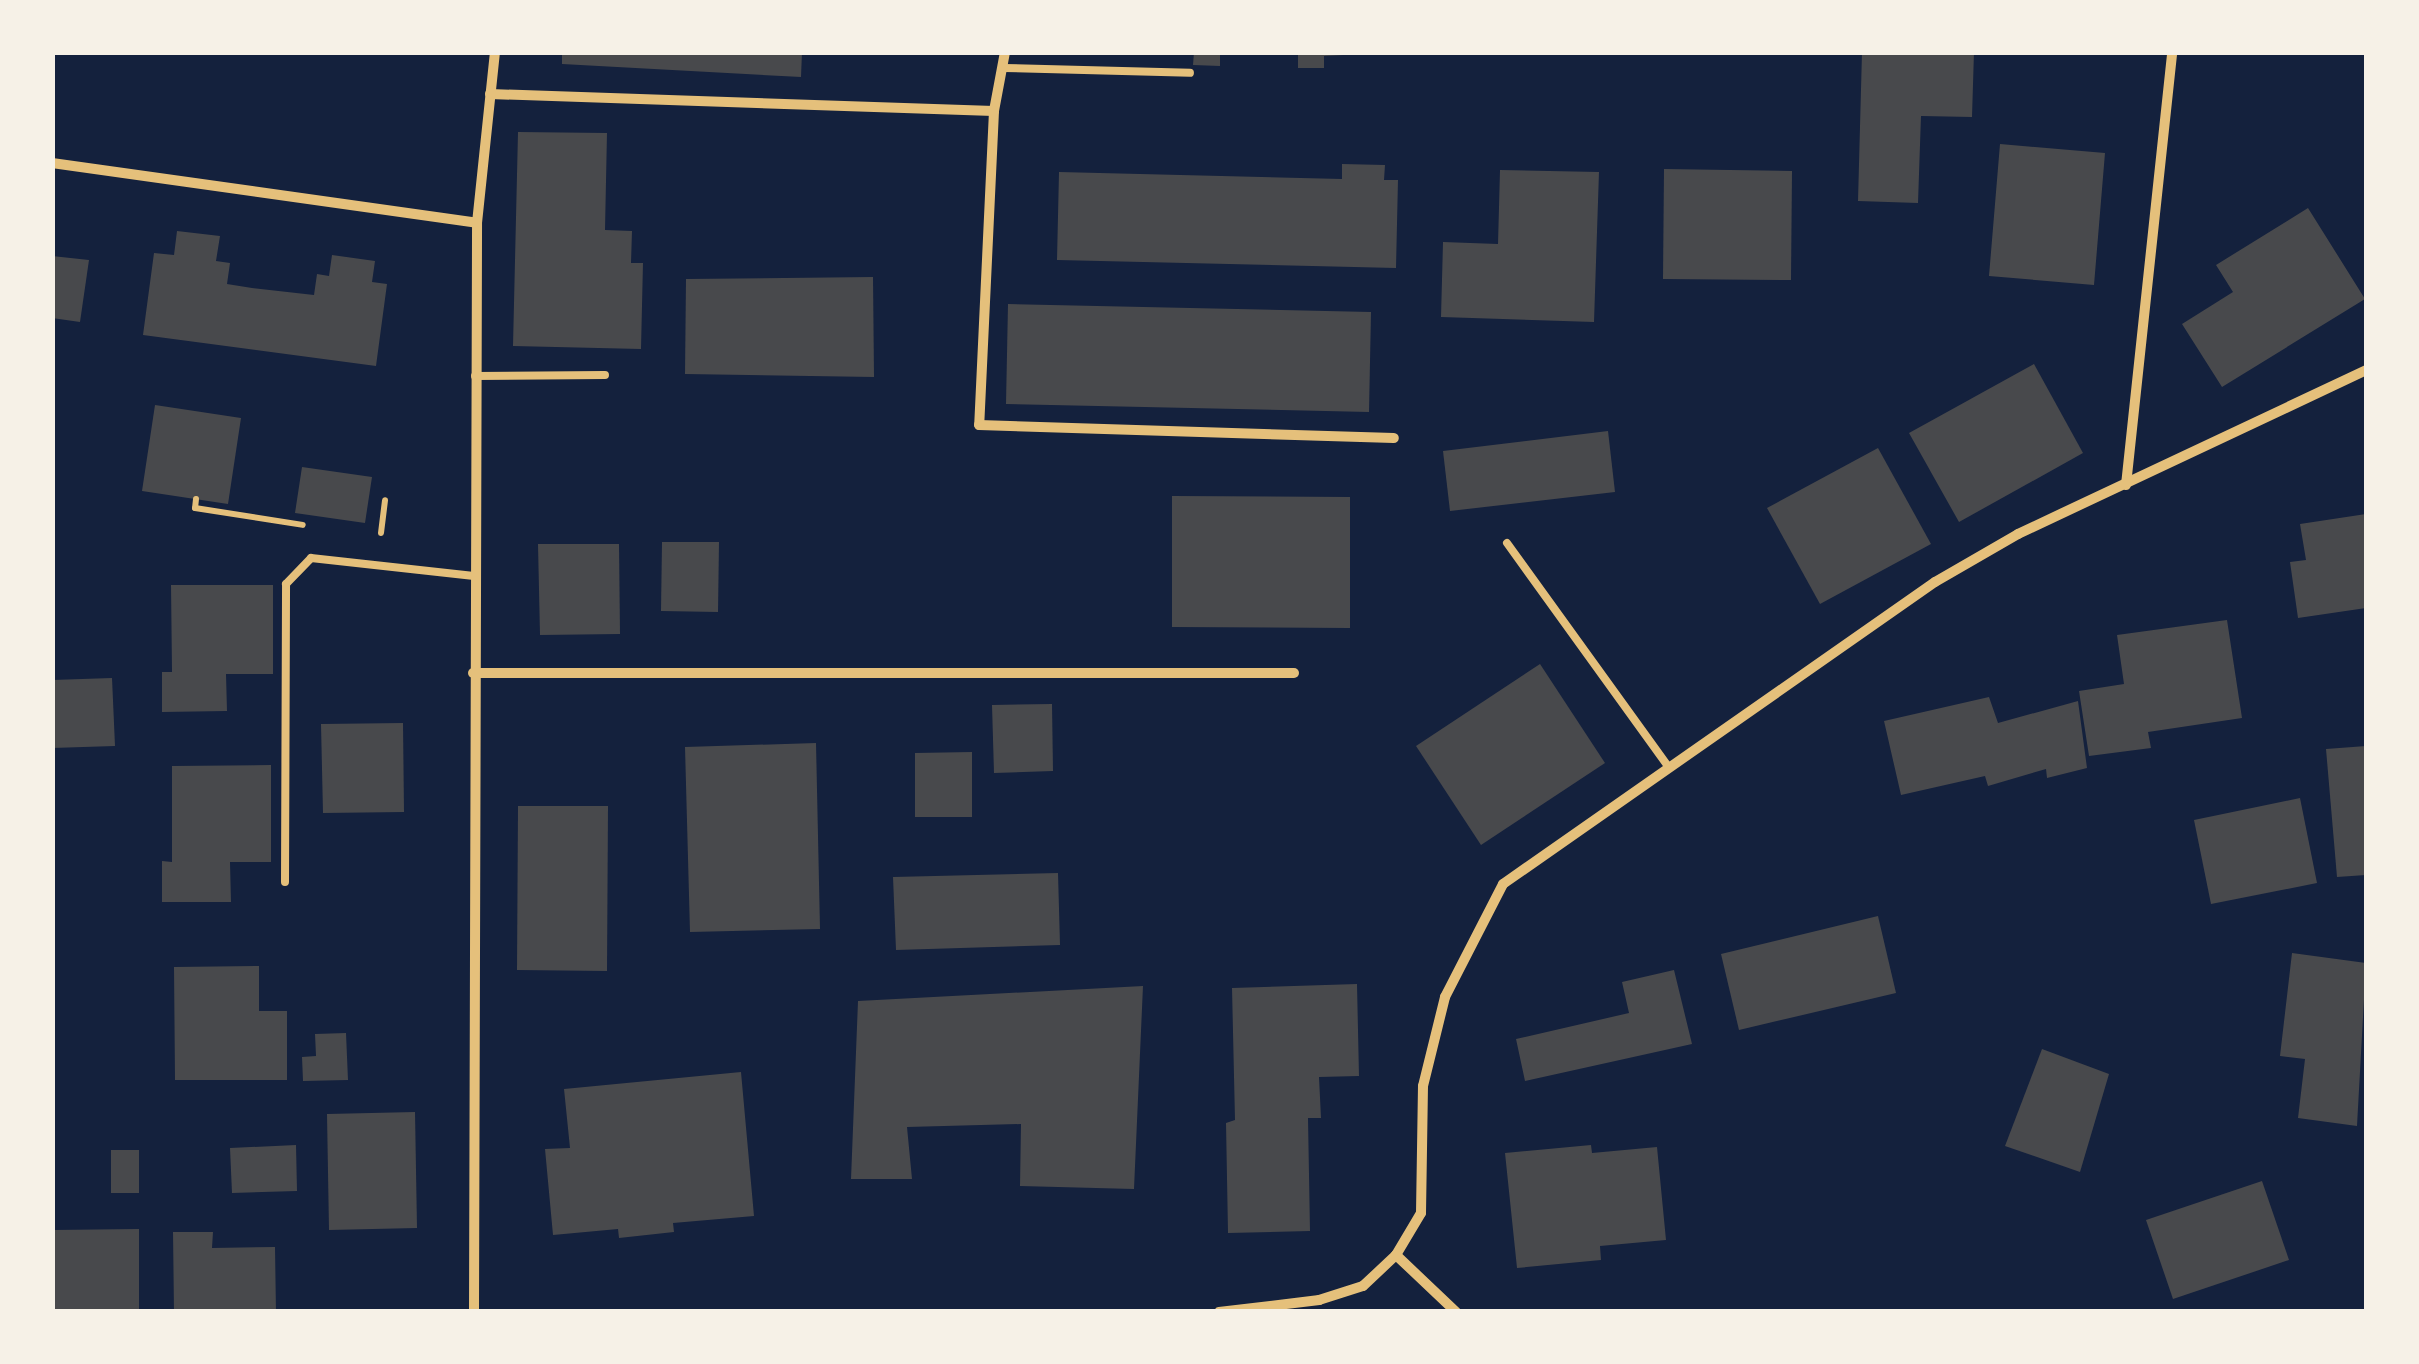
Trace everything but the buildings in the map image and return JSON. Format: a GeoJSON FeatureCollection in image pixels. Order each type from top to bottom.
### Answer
{"type":"FeatureCollection","features":[{"type":"Feature","properties":{"kind":"street"},"geometry":{"type":"LineString","coordinates":[[474,1312],[477,223],[495,52]]}},
{"type":"Feature","properties":{"kind":"street"},"geometry":{"type":"LineString","coordinates":[[1005,52],[994,111],[980,425],[1394,438]]}},
{"type":"Feature","properties":{"kind":"street"},"geometry":{"type":"LineString","coordinates":[[2126,485],[2172,52]]}},
{"type":"Feature","properties":{"kind":"street"},"geometry":{"type":"LineString","coordinates":[[490,94],[994,111]]}},
{"type":"Feature","properties":{"kind":"street"},"geometry":{"type":"LineString","coordinates":[[52,164],[477,223]]}},
{"type":"Feature","properties":{"kind":"street"},"geometry":{"type":"LineString","coordinates":[[1220,1312],[1348,1291],[1363,1286],[1396,1255],[1421,1213],[1423,1086],[1445,997],[1503,884],[1934,582],[2366,370]]}},
{"type":"Feature","properties":{"kind":"street"},"geometry":{"type":"LineString","coordinates":[[473,672],[1294,673]]}},
{"type":"Feature","properties":{"kind":"street"},"geometry":{"type":"LineString","coordinates":[[1396,1255],[1456,1312]]}},
{"type":"Feature","properties":{"kind":"lane"},"geometry":{"type":"LineString","coordinates":[[1004,68],[1190,73]]}},
{"type":"Feature","properties":{"kind":"lane"},"geometry":{"type":"LineString","coordinates":[[475,376],[604,375]]}},
{"type":"Feature","properties":{"kind":"lane"},"geometry":{"type":"LineString","coordinates":[[1507,544],[1669,768]]}},
{"type":"Feature","properties":{"kind":"lane"},"geometry":{"type":"LineString","coordinates":[[285,882],[286,584],[311,558],[474,576]]}},
{"type":"Feature","properties":{"kind":"path"},"geometry":{"type":"LineString","coordinates":[[196,499],[195,508],[306,525]]}},
{"type":"Feature","properties":{"kind":"path"},"geometry":{"type":"LineString","coordinates":[[362,534],[380,537],[385,500]]}}]}
